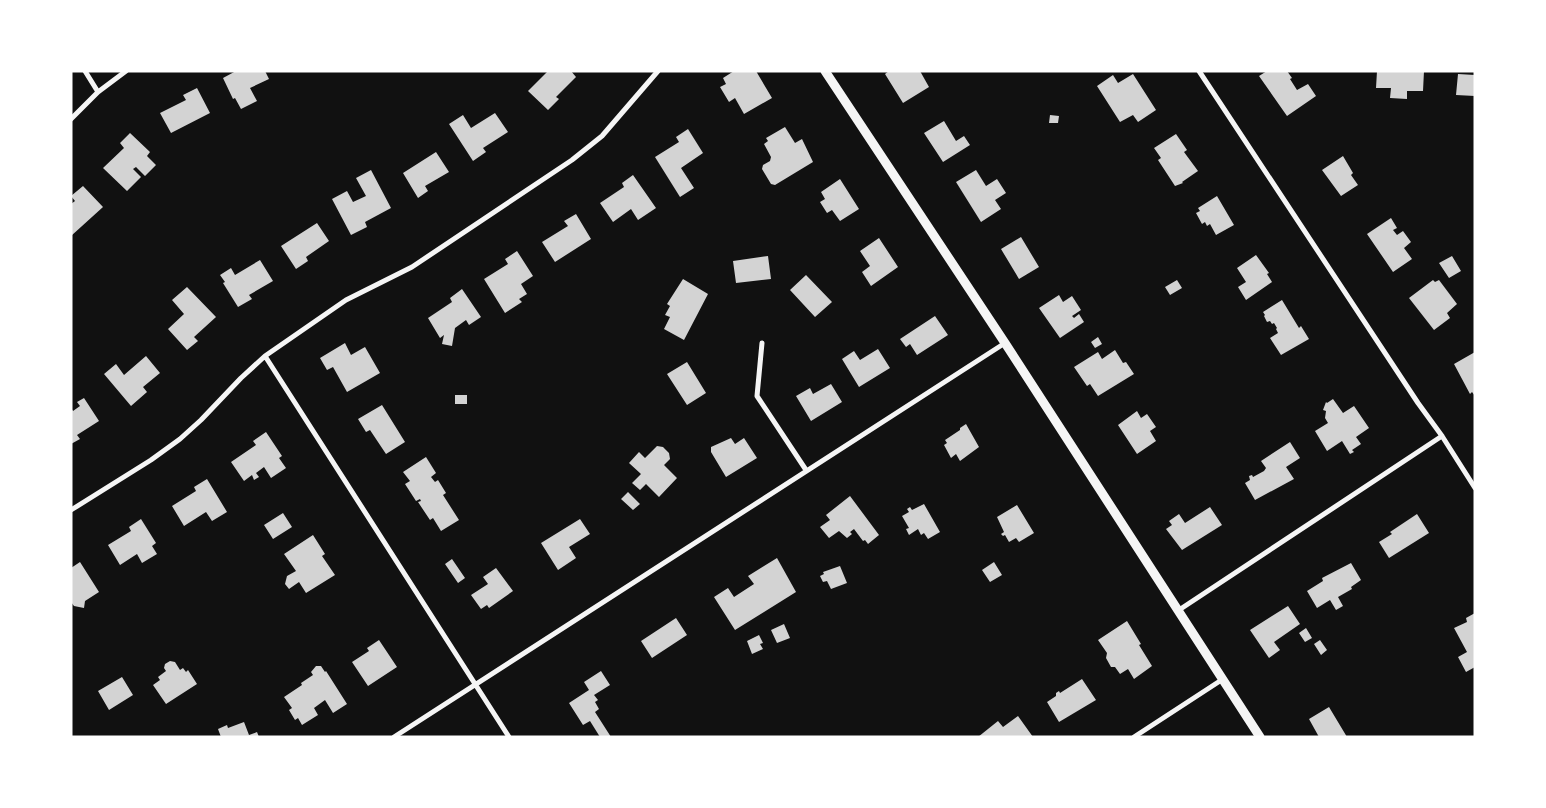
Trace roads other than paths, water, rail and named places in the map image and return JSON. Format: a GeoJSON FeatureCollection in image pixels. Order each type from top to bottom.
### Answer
{"type":"FeatureCollection","features":[{"type":"Feature","properties":{"kind":"street"},"geometry":{"type":"LineString","coordinates":[[85,71],[98,92]]}},
{"type":"Feature","properties":{"kind":"street"},"geometry":{"type":"LineString","coordinates":[[71,119],[98,92],[126,71]]}},
{"type":"Feature","properties":{"kind":"street"},"geometry":{"type":"LineString","coordinates":[[71,510],[180,439],[265,356],[346,300],[412,267],[572,160],[602,136],[658,71]]}},
{"type":"Feature","properties":{"kind":"street"},"geometry":{"type":"LineString","coordinates":[[825,71],[1179,610],[1260,737]]}},
{"type":"Feature","properties":{"kind":"street"},"geometry":{"type":"LineString","coordinates":[[1199,71],[1475,488]]}},
{"type":"Feature","properties":{"kind":"street"},"geometry":{"type":"LineString","coordinates":[[762,343],[758,396],[806,470]]}},
{"type":"Feature","properties":{"kind":"street"},"geometry":{"type":"LineString","coordinates":[[394,737],[806,470],[1005,344]]}},
{"type":"Feature","properties":{"kind":"street"},"geometry":{"type":"LineString","coordinates":[[265,356],[509,737]]}},
{"type":"Feature","properties":{"kind":"street"},"geometry":{"type":"LineString","coordinates":[[1179,610],[1442,436]]}},
{"type":"Feature","properties":{"kind":"street"},"geometry":{"type":"LineString","coordinates":[[1134,737],[1222,679]]}}]}
